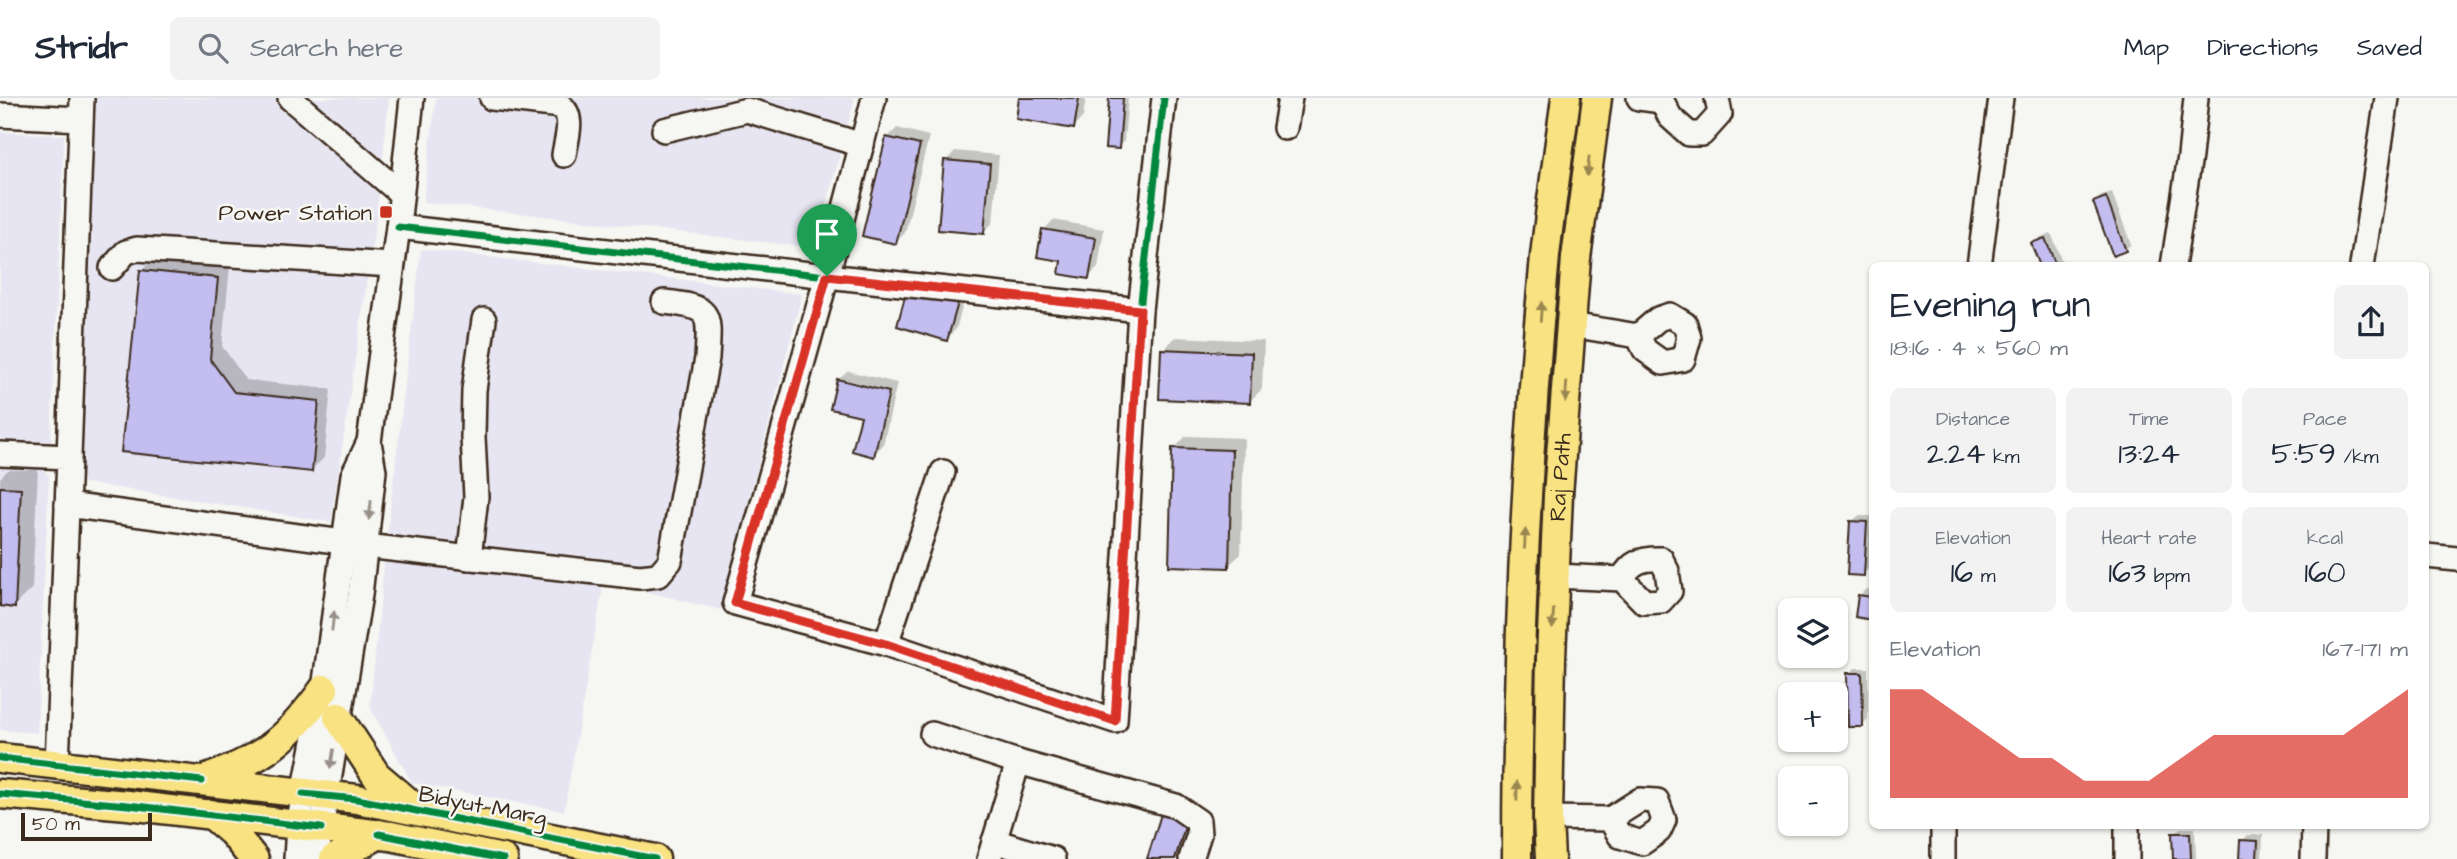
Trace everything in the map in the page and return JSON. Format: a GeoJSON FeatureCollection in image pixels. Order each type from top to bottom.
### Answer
{"type":"FeatureCollection","features":[{"type":"Feature","properties":{"kind":"main road","name":"Raj Path"},"geometry":{"type":"LineString","coordinates":[[1517,859],[1520,657],[1527,493],[1545,255],[1566,98]]}},
{"type":"Feature","properties":{"kind":"main road","name":"Raj Path"},"geometry":{"type":"LineString","coordinates":[[1550,859],[1548,818],[1555,576],[1576,258],[1597,98]]}},
{"type":"Feature","properties":{"kind":"main road"},"geometry":{"type":"LineString","coordinates":[[202,781],[240,767],[281,739],[300,723],[324,688]]}},
{"type":"Feature","properties":{"kind":"main road"},"geometry":{"type":"LineString","coordinates":[[338,717],[376,775],[419,811]]}},
{"type":"Feature","properties":{"kind":"main road","name":"Bidyut Marg"},"geometry":{"type":"LineString","coordinates":[[0,758],[357,799],[655,859]]}},
{"type":"Feature","properties":{"kind":"main road","name":"Bidyut Marg"},"geometry":{"type":"LineString","coordinates":[[0,794],[128,804],[379,834],[503,859]]}},
{"type":"Feature","properties":{"kind":"main road"},"geometry":{"type":"LineString","coordinates":[[211,814],[232,832],[254,859]]}},
{"type":"Feature","properties":{"kind":"main road"},"geometry":{"type":"LineString","coordinates":[[334,859],[379,834]]}},
{"type":"Feature","properties":{"kind":"street"},"geometry":{"type":"LineString","coordinates":[[290,98],[400,193]]}},
{"type":"Feature","properties":{"kind":"street"},"geometry":{"type":"LineString","coordinates":[[296,859],[309,827],[315,795],[338,717],[360,595],[354,544],[353,475],[369,443],[412,98]]}},
{"type":"Feature","properties":{"kind":"street"},"geometry":{"type":"LineString","coordinates":[[492,98],[561,106],[567,111],[569,118],[564,155]]}},
{"type":"Feature","properties":{"kind":"street"},"geometry":{"type":"LineString","coordinates":[[874,98],[735,603],[886,644],[1115,721],[1140,310],[1164,98]]}},
{"type":"Feature","properties":{"kind":"street"},"geometry":{"type":"LineString","coordinates":[[1285,128],[1290,98]]}},
{"type":"Feature","properties":{"kind":"street"},"geometry":{"type":"LineString","coordinates":[[1655,99],[1689,134],[1702,134],[1720,114],[1717,98]]}},
{"type":"Feature","properties":{"kind":"street"},"geometry":{"type":"LineString","coordinates":[[1980,262],[2001,98]]}},
{"type":"Feature","properties":{"kind":"street"},"geometry":{"type":"LineString","coordinates":[[2175,262],[2196,98]]}},
{"type":"Feature","properties":{"kind":"street"},"geometry":{"type":"LineString","coordinates":[[2363,262],[2386,98]]}},
{"type":"Feature","properties":{"kind":"street"},"geometry":{"type":"LineString","coordinates":[[0,115],[82,108],[57,765]]}},
{"type":"Feature","properties":{"kind":"street"},"geometry":{"type":"LineString","coordinates":[[664,130],[747,110],[862,145]]}},
{"type":"Feature","properties":{"kind":"street"},"geometry":{"type":"LineString","coordinates":[[397,227],[1140,310]]}},
{"type":"Feature","properties":{"kind":"street"},"geometry":{"type":"LineString","coordinates":[[112,268],[126,252],[137,249],[392,265]]}},
{"type":"Feature","properties":{"kind":"street"},"geometry":{"type":"LineString","coordinates":[[67,505],[354,544],[649,577],[665,570],[670,561],[707,358],[709,331],[706,316],[695,305],[664,302]]}},
{"type":"Feature","properties":{"kind":"street"},"geometry":{"type":"LineString","coordinates":[[469,558],[476,497],[474,390],[484,320]]}},
{"type":"Feature","properties":{"kind":"street"},"geometry":{"type":"LineString","coordinates":[[1571,325],[1638,336]]}},
{"type":"Feature","properties":{"kind":"street"},"geometry":{"type":"LineString","coordinates":[[0,454],[69,457]]}},
{"type":"Feature","properties":{"kind":"street"},"geometry":{"type":"LineString","coordinates":[[886,644],[943,472]]}},
{"type":"Feature","properties":{"kind":"street"},"geometry":{"type":"LineString","coordinates":[[315,795],[324,688],[354,544]]}},
{"type":"Feature","properties":{"kind":"street"},"geometry":{"type":"LineString","coordinates":[[2429,556],[2457,559]]}},
{"type":"Feature","properties":{"kind":"street"},"geometry":{"type":"LineString","coordinates":[[1555,576],[1622,579]]}},
{"type":"Feature","properties":{"kind":"street"},"geometry":{"type":"LineString","coordinates":[[932,734],[1018,762],[1183,809],[1198,821],[1199,827],[1191,859]]}},
{"type":"Feature","properties":{"kind":"street"},"geometry":{"type":"LineString","coordinates":[[1018,762],[992,850],[1054,859]]}},
{"type":"Feature","properties":{"kind":"street"},"geometry":{"type":"LineString","coordinates":[[1548,818],[1610,818]]}},
{"type":"Feature","properties":{"kind":"street"},"geometry":{"type":"LineString","coordinates":[[309,827],[316,859]]}},
{"type":"Feature","properties":{"kind":"street"},"geometry":{"type":"LineString","coordinates":[[1943,829],[1943,859]]}},
{"type":"Feature","properties":{"kind":"street"},"geometry":{"type":"LineString","coordinates":[[2127,829],[2127,859]]}},
{"type":"Feature","properties":{"kind":"street"},"geometry":{"type":"LineString","coordinates":[[2313,859],[2314,829]]}},
{"type":"Feature","properties":{"kind":"shaded area"},"geometry":{"type":"Polygon","coordinates":[[[95,98],[389,98],[376,220],[331,522],[80,482],[95,98]]]}},
{"type":"Feature","properties":{"kind":"shaded area"},"geometry":{"type":"Polygon","coordinates":[[[436,98],[855,98],[815,248],[423,202],[436,98]]]}},
{"type":"Feature","properties":{"kind":"shaded area"},"geometry":{"type":"Polygon","coordinates":[[[0,132],[64,135],[51,443],[0,440],[0,132]]]}},
{"type":"Feature","properties":{"kind":"shaded area"},"geometry":{"type":"Polygon","coordinates":[[[421,249],[802,294],[721,610],[604,581],[564,811],[412,783],[370,707],[421,249]]]}},
{"type":"Feature","properties":{"kind":"shaded area"},"geometry":{"type":"Polygon","coordinates":[[[0,461],[37,462],[49,476],[37,733],[0,730],[0,461]]]}},
{"type":"Feature","properties":{"kind":"building"},"geometry":{"type":"Polygon","coordinates":[[[1019,98],[1079,98],[1074,129],[1016,119],[1019,98]]]}},
{"type":"Feature","properties":{"kind":"building"},"geometry":{"type":"Polygon","coordinates":[[[1109,98],[1123,98],[1119,149],[1105,148],[1109,98]]]}},
{"type":"Feature","properties":{"kind":"building"},"geometry":{"type":"Polygon","coordinates":[[[886,137],[920,145],[896,244],[862,236],[886,137]]]}},
{"type":"Feature","properties":{"kind":"building"},"geometry":{"type":"Polygon","coordinates":[[[944,160],[990,164],[984,234],[938,230],[944,160]]]}},
{"type":"Feature","properties":{"kind":"building"},"geometry":{"type":"Polygon","coordinates":[[[2106,197],[2126,251],[2113,256],[2093,202],[2106,197]]]}},
{"type":"Feature","properties":{"kind":"building"},"geometry":{"type":"Polygon","coordinates":[[[1042,229],[1096,238],[1089,279],[1059,274],[1061,261],[1037,257],[1042,229]]]}},
{"type":"Feature","properties":{"kind":"building"},"geometry":{"type":"Polygon","coordinates":[[[2045,238],[2054,262],[2038,262],[2031,243],[2045,238]]]}},
{"type":"Feature","properties":{"kind":"building"},"geometry":{"type":"Polygon","coordinates":[[[140,270],[218,278],[210,359],[234,392],[319,401],[312,472],[121,452],[140,270]]]}},
{"type":"Feature","properties":{"kind":"building"},"geometry":{"type":"Polygon","coordinates":[[[907,289],[958,303],[947,341],[897,326],[907,289]]]}},
{"type":"Feature","properties":{"kind":"building"},"geometry":{"type":"Polygon","coordinates":[[[1161,349],[1252,353],[1250,403],[1159,399],[1161,349]]]}},
{"type":"Feature","properties":{"kind":"building"},"geometry":{"type":"Polygon","coordinates":[[[837,379],[889,392],[874,457],[852,451],[861,416],[830,409],[837,379]]]}},
{"type":"Feature","properties":{"kind":"building"},"geometry":{"type":"Polygon","coordinates":[[[1172,448],[1232,450],[1229,568],[1169,566],[1172,448]]]}},
{"type":"Feature","properties":{"kind":"building"},"geometry":{"type":"Polygon","coordinates":[[[0,487],[21,488],[15,608],[0,606],[0,487]]]}},
{"type":"Feature","properties":{"kind":"building"},"geometry":{"type":"Polygon","coordinates":[[[1850,521],[1867,522],[1864,576],[1847,575],[1850,521]]]}},
{"type":"Feature","properties":{"kind":"building"},"geometry":{"type":"Polygon","coordinates":[[[1858,595],[1869,597],[1869,619],[1855,617],[1858,595]]]}},
{"type":"Feature","properties":{"kind":"building"},"geometry":{"type":"Polygon","coordinates":[[[1847,673],[1862,673],[1863,727],[1848,727],[1847,673]]]}},
{"type":"Feature","properties":{"kind":"building"},"geometry":{"type":"Polygon","coordinates":[[[1162,811],[1187,820],[1175,859],[1147,859],[1162,811]]]}},
{"type":"Feature","properties":{"kind":"building"},"geometry":{"type":"Polygon","coordinates":[[[2172,833],[2190,833],[2191,859],[2173,859],[2172,833]]]}},
{"type":"Feature","properties":{"kind":"building"},"geometry":{"type":"Polygon","coordinates":[[[2240,840],[2258,841],[2257,859],[2239,859],[2240,840]]]}},
{"type":"Feature","properties":{"kind":"cycle path"},"geometry":{"type":"LineString","coordinates":[[398,227],[827,276],[735,603],[886,644],[1115,721],[1140,310],[1164,98]]}},
{"type":"Feature","properties":{"kind":"cycle path"},"geometry":{"type":"LineString","coordinates":[[0,758],[202,781]]}},
{"type":"Feature","properties":{"kind":"cycle path"},"geometry":{"type":"LineString","coordinates":[[0,794],[128,805],[321,828]]}},
{"type":"Feature","properties":{"kind":"cycle path"},"geometry":{"type":"LineString","coordinates":[[303,794],[357,799],[655,859]]}},
{"type":"Feature","properties":{"kind":"cycle path"},"geometry":{"type":"LineString","coordinates":[[379,834],[503,859]]}},
{"type":"Feature","properties":{"kind":"place","name":"Power Station"},"geometry":{"type":"Point","coordinates":[386,212]}},
{"type":"Feature","properties":{"kind":"route"},"geometry":{"type":"LineString","coordinates":[[827,276],[1140,310],[1115,721],[886,644],[735,603],[827,276]]}}]}
